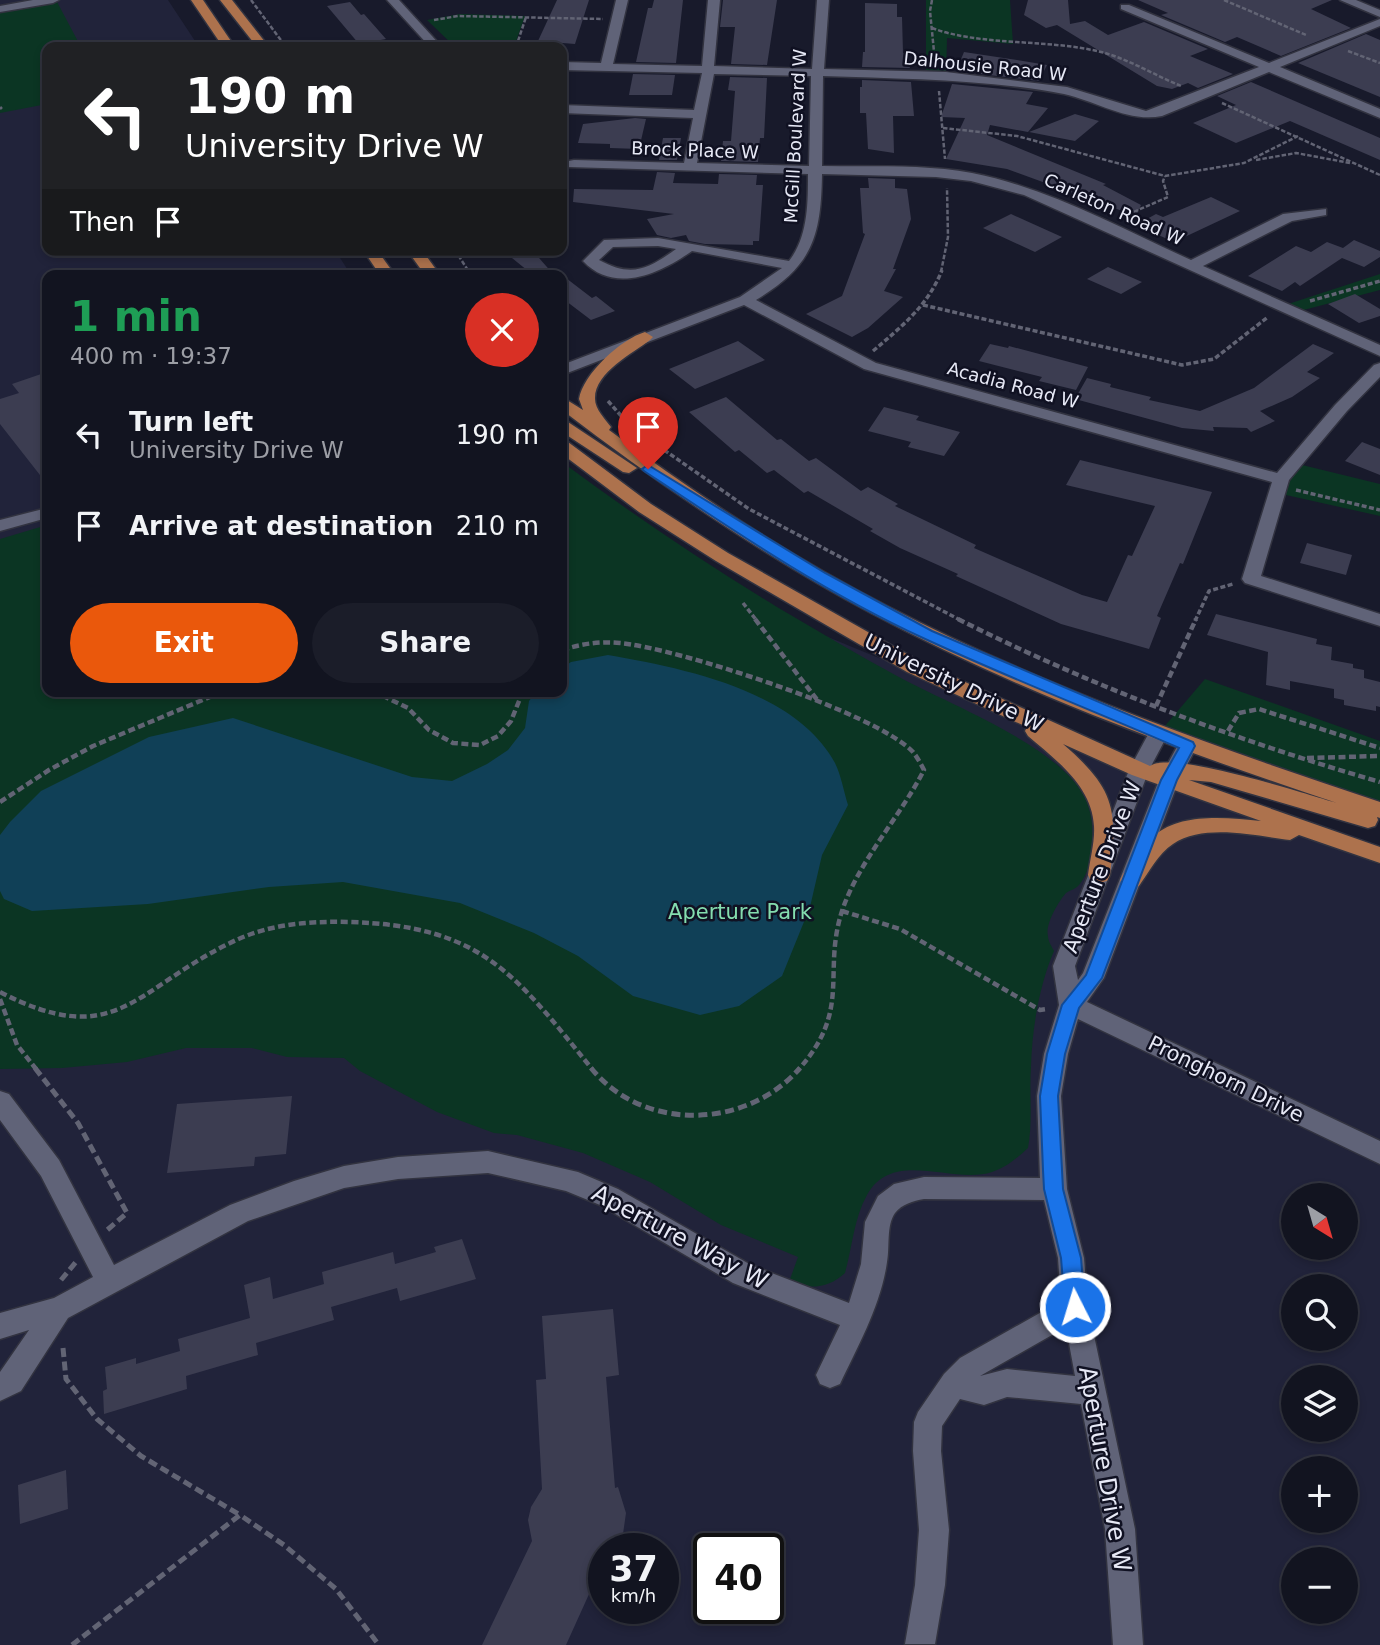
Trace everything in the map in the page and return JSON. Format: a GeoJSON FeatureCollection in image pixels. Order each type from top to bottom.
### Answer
{"type":"FeatureCollection","features":[{"type":"Feature","properties":{"kind":"main road"},"geometry":{"type":"LineString","coordinates":[[197,0],[226,42]]}},
{"type":"Feature","properties":{"kind":"main road"},"geometry":{"type":"LineString","coordinates":[[226,0],[259,42]]}},
{"type":"Feature","properties":{"kind":"main road"},"geometry":{"type":"LineString","coordinates":[[419,256],[429,270]]}},
{"type":"Feature","properties":{"kind":"main road"},"geometry":{"type":"LineString","coordinates":[[615,443],[592,411],[587,401],[588,391],[606,366],[645,337]]}},
{"type":"Feature","properties":{"kind":"main road","name":"University Drive W"},"geometry":{"type":"LineString","coordinates":[[567,406],[724,519],[820,576],[927,634],[1187,746],[1380,810]]}},
{"type":"Feature","properties":{"kind":"main road"},"geometry":{"type":"LineString","coordinates":[[567,428],[615,460],[724,519]]}},
{"type":"Feature","properties":{"kind":"main road","name":"University Drive W"},"geometry":{"type":"LineString","coordinates":[[567,450],[645,508],[722,557],[914,667],[1014,715],[1139,769],[1172,775],[1321,835],[1380,855]]}},
{"type":"Feature","properties":{"kind":"main road"},"geometry":{"type":"LineString","coordinates":[[1014,715],[1068,758],[1086,779],[1098,800],[1105,825],[1099,875]]}},
{"type":"Feature","properties":{"kind":"main road"},"geometry":{"type":"LineString","coordinates":[[1172,775],[1211,775],[1380,824]]}},
{"type":"Feature","properties":{"kind":"main road"},"geometry":{"type":"LineString","coordinates":[[1131,880],[1164,839],[1182,831],[1237,827],[1321,835]]}},
{"type":"Feature","properties":{"kind":"street"},"geometry":{"type":"LineString","coordinates":[[1,8],[53,0]]}},
{"type":"Feature","properties":{"kind":"street"},"geometry":{"type":"LineString","coordinates":[[393,0],[431,42]]}},
{"type":"Feature","properties":{"kind":"street"},"geometry":{"type":"LineString","coordinates":[[606,68],[622,0]]}},
{"type":"Feature","properties":{"kind":"street"},"geometry":{"type":"LineString","coordinates":[[690,167],[708,71],[714,0]]}},
{"type":"Feature","properties":{"kind":"street","name":"McGill Boulevard W"},"geometry":{"type":"LineString","coordinates":[[567,368],[745,300],[773,284],[793,266],[807,242],[815,171],[817,74],[823,0]]}},
{"type":"Feature","properties":{"kind":"street"},"geometry":{"type":"LineString","coordinates":[[1346,0],[1380,14]]}},
{"type":"Feature","properties":{"kind":"street"},"geometry":{"type":"LineString","coordinates":[[1125,7],[1380,114]]}},
{"type":"Feature","properties":{"kind":"street","name":"Dalhousie Road W"},"geometry":{"type":"LineString","coordinates":[[567,66],[926,75],[1067,91],[1146,115],[1158,114],[1380,22]]}},
{"type":"Feature","properties":{"kind":"street"},"geometry":{"type":"LineString","coordinates":[[567,109],[698,114]]}},
{"type":"Feature","properties":{"kind":"street","name":"Brock Place W"},"geometry":{"type":"LineString","coordinates":[[574,164],[815,171]]}},
{"type":"Feature","properties":{"kind":"street","name":"Carleton Road W"},"geometry":{"type":"LineString","coordinates":[[815,171],[936,173],[971,177],[1029,192],[1380,351]]}},
{"type":"Feature","properties":{"kind":"street"},"geometry":{"type":"LineString","coordinates":[[1193,265],[1288,217],[1321,212]]}},
{"type":"Feature","properties":{"kind":"street"},"geometry":{"type":"LineString","coordinates":[[689,246],[655,269],[638,275],[609,273],[590,261],[609,243],[658,242],[689,246],[793,266]]}},
{"type":"Feature","properties":{"kind":"street","name":"Acadia Road W"},"geometry":{"type":"LineString","coordinates":[[745,300],[870,366],[1280,482]]}},
{"type":"Feature","properties":{"kind":"street"},"geometry":{"type":"LineString","coordinates":[[1380,368],[1341,408],[1280,482],[1251,579],[1380,620]]}},
{"type":"Feature","properties":{"kind":"street"},"geometry":{"type":"LineString","coordinates":[[0,526],[42,514]]}},
{"type":"Feature","properties":{"kind":"street","name":"Aperture Drive W"},"geometry":{"type":"LineString","coordinates":[[1071,1005],[1064,966],[1139,769],[1158,734]]}},
{"type":"Feature","properties":{"kind":"street","name":"Aperture Drive W"},"geometry":{"type":"LineString","coordinates":[[1128,1645],[1120,1529],[1075,1307],[1071,1258],[1054,1189],[1049,1096],[1056,1054],[1071,1005],[1093,978],[1172,775],[1187,746]]}},
{"type":"Feature","properties":{"kind":"street","name":"Pronghorn Drive"},"geometry":{"type":"LineString","coordinates":[[1071,1005],[1380,1153]]}},
{"type":"Feature","properties":{"kind":"street"},"geometry":{"type":"LineString","coordinates":[[0,1101],[50,1168],[108,1280]]}},
{"type":"Feature","properties":{"kind":"street","name":"Aperture Way W"},"geometry":{"type":"LineString","coordinates":[[60,1309],[108,1280],[239,1213],[294,1192],[344,1177],[398,1168],[488,1162],[569,1180],[609,1197],[742,1274],[821,1307],[857,1318]]}},
{"type":"Feature","properties":{"kind":"street"},"geometry":{"type":"LineString","coordinates":[[830,1375],[857,1318],[874,1264],[878,1222],[887,1204],[903,1192],[924,1188],[1054,1189]]}},
{"type":"Feature","properties":{"kind":"street"},"geometry":{"type":"LineString","coordinates":[[920,1644],[930,1585],[934,1530],[927,1451],[929,1422],[954,1384],[970,1367],[1075,1307]]}},
{"type":"Feature","properties":{"kind":"street"},"geometry":{"type":"LineString","coordinates":[[0,1326],[60,1309]]}},
{"type":"Feature","properties":{"kind":"street"},"geometry":{"type":"LineString","coordinates":[[0,1387],[11,1381],[60,1309]]}},
{"type":"Feature","properties":{"kind":"street"},"geometry":{"type":"LineString","coordinates":[[954,1384],[984,1391],[1007,1383],[1094,1392]]}},
{"type":"Feature","properties":{"kind":"path"},"geometry":{"type":"LineString","coordinates":[[251,0],[282,42]]}},
{"type":"Feature","properties":{"kind":"path"},"geometry":{"type":"LineString","coordinates":[[932,0],[930,12],[937,73]]}},
{"type":"Feature","properties":{"kind":"path"},"geometry":{"type":"LineString","coordinates":[[1224,0],[1309,36]]}},
{"type":"Feature","properties":{"kind":"path"},"geometry":{"type":"LineString","coordinates":[[426,22],[458,16],[607,19]]}},
{"type":"Feature","properties":{"kind":"path"},"geometry":{"type":"LineString","coordinates":[[518,42],[527,17]]}},
{"type":"Feature","properties":{"kind":"path"},"geometry":{"type":"LineString","coordinates":[[932,28],[951,35],[1031,41],[1099,51],[1298,136],[1380,175]]}},
{"type":"Feature","properties":{"kind":"path"},"geometry":{"type":"LineString","coordinates":[[1342,48],[1380,63]]}},
{"type":"Feature","properties":{"kind":"path"},"geometry":{"type":"LineString","coordinates":[[939,83],[946,170]]}},
{"type":"Feature","properties":{"kind":"path"},"geometry":{"type":"LineString","coordinates":[[943,128],[1017,136],[1165,176],[1202,172],[1296,153],[1360,165]]}},
{"type":"Feature","properties":{"kind":"path"},"geometry":{"type":"LineString","coordinates":[[1244,163],[1298,136]]}},
{"type":"Feature","properties":{"kind":"path"},"geometry":{"type":"LineString","coordinates":[[1102,225],[1168,197],[1163,181],[1165,176]]}},
{"type":"Feature","properties":{"kind":"path"},"geometry":{"type":"LineString","coordinates":[[870,354],[923,305],[942,272],[950,240],[946,183]]}},
{"type":"Feature","properties":{"kind":"path"},"geometry":{"type":"LineString","coordinates":[[1308,301],[1380,281]]}},
{"type":"Feature","properties":{"kind":"path"},"geometry":{"type":"LineString","coordinates":[[923,305],[1182,365],[1214,359],[1274,312]]}},
{"type":"Feature","properties":{"kind":"path"},"geometry":{"type":"LineString","coordinates":[[608,401],[631,427],[749,509],[1034,657],[1156,707],[1380,782]]}},
{"type":"Feature","properties":{"kind":"path"},"geometry":{"type":"LineString","coordinates":[[1280,482],[1380,510]]}},
{"type":"Feature","properties":{"kind":"path"},"geometry":{"type":"LineString","coordinates":[[1156,707],[1209,591],[1251,579]]}},
{"type":"Feature","properties":{"kind":"path"},"geometry":{"type":"LineString","coordinates":[[743,603],[818,701]]}},
{"type":"Feature","properties":{"kind":"path"},"geometry":{"type":"LineString","coordinates":[[0,992],[38,1011],[82,1016],[120,1010],[147,996],[213,951],[254,931],[305,922],[372,924],[428,931],[460,941],[493,961],[544,1007],[612,1088],[642,1105],[702,1117],[731,1114],[753,1106],[773,1094],[798,1069],[823,1036],[834,999],[836,949],[842,911],[874,847],[916,787],[924,769],[913,752],[883,730],[818,701],[661,649],[619,643],[584,643],[567,648]]}},
{"type":"Feature","properties":{"kind":"path"},"geometry":{"type":"LineString","coordinates":[[1,800],[93,746],[210,697]]}},
{"type":"Feature","properties":{"kind":"path"},"geometry":{"type":"LineString","coordinates":[[385,697],[408,708],[429,730],[453,743],[480,745],[498,736],[510,721],[520,697]]}},
{"type":"Feature","properties":{"kind":"path"},"geometry":{"type":"LineString","coordinates":[[1228,731],[1236,714],[1246,709],[1259,709],[1380,748]]}},
{"type":"Feature","properties":{"kind":"path"},"geometry":{"type":"LineString","coordinates":[[1303,758],[1380,756]]}},
{"type":"Feature","properties":{"kind":"path"},"geometry":{"type":"LineString","coordinates":[[842,911],[900,929],[1040,1010],[1071,1005]]}},
{"type":"Feature","properties":{"kind":"path"},"geometry":{"type":"LineString","coordinates":[[60,1309],[66,1379],[97,1419],[141,1456],[240,1515],[284,1545],[336,1590],[379,1645]]}},
{"type":"Feature","properties":{"kind":"path"},"geometry":{"type":"LineString","coordinates":[[72,1645],[240,1515]]}},
{"type":"Feature","properties":{"kind":"shaded area"},"geometry":{"type":"Polygon","coordinates":[[[0,0],[168,0],[196,42],[42,42],[42,256],[339,256],[348,270],[42,270],[42,697],[567,697],[567,690],[811,630],[1380,865],[1380,1645],[0,1645],[0,0]]]}},
{"type":"Feature","properties":{"kind":"shaded area"},"geometry":{"type":"Polygon","coordinates":[[[608,655],[669,667],[735,686],[766,700],[793,717],[817,738],[835,763],[848,805],[822,855],[810,907],[782,976],[739,1006],[700,1015],[633,996],[578,956],[534,933],[460,903],[343,882],[269,887],[148,904],[32,911],[4,899],[0,891],[0,835],[10,822],[41,791],[149,737],[233,718],[412,777],[452,781],[508,750],[525,728],[529,701],[532,697],[567,697],[567,665],[608,655]]]}},
{"type":"Feature","properties":{"kind":"green space"},"geometry":{"type":"Polygon","coordinates":[[[56,0],[78,42],[42,42],[42,105],[0,113],[0,9],[56,0]]]}},
{"type":"Feature","properties":{"kind":"green space"},"geometry":{"type":"Polygon","coordinates":[[[926,0],[1010,0],[1013,44],[947,38],[946,76],[926,75],[926,0]]]}},
{"type":"Feature","properties":{"kind":"green space"},"geometry":{"type":"Polygon","coordinates":[[[460,14],[525,16],[516,42],[450,42],[427,20],[460,14]]]}},
{"type":"Feature","properties":{"kind":"green space"},"geometry":{"type":"Polygon","coordinates":[[[1380,274],[1380,290],[1296,312],[1282,306],[1380,274]]]}},
{"type":"Feature","properties":{"kind":"green space"},"geometry":{"type":"Polygon","coordinates":[[[1294,463],[1380,484],[1380,516],[1277,493],[1294,463]]]}},
{"type":"Feature","properties":{"kind":"green space","name":"Aperture Park"},"geometry":{"type":"Polygon","coordinates":[[[567,466],[668,537],[777,607],[882,668],[1028,744],[1072,779],[1085,798],[1092,830],[1089,866],[1079,885],[1066,893],[1059,902],[1048,926],[1048,938],[1054,951],[1040,993],[1035,1023],[1028,1148],[1007,1165],[992,1172],[976,1175],[907,1170],[892,1173],[878,1181],[867,1195],[859,1213],[845,1273],[826,1285],[812,1287],[789,1282],[798,1257],[721,1225],[650,1182],[583,1153],[517,1135],[494,1133],[437,1112],[360,1071],[344,1058],[287,1057],[252,1048],[186,1048],[127,1062],[62,1068],[0,1069],[0,539],[42,526],[42,697],[567,697],[567,466]]]}},
{"type":"Feature","properties":{"kind":"green space"},"geometry":{"type":"Polygon","coordinates":[[[1205,679],[1380,741],[1380,810],[1158,734],[1205,679]]]}},
{"type":"Feature","properties":{"kind":"building"},"geometry":{"type":"Polygon","coordinates":[[[557,0],[589,0],[575,44],[538,41],[557,0]]]}},
{"type":"Feature","properties":{"kind":"building"},"geometry":{"type":"Polygon","coordinates":[[[654,0],[683,0],[676,63],[636,62],[648,8],[652,8],[654,0]]]}},
{"type":"Feature","properties":{"kind":"building"},"geometry":{"type":"Polygon","coordinates":[[[723,0],[777,0],[767,65],[731,64],[735,27],[720,27],[723,0]]]}},
{"type":"Feature","properties":{"kind":"building"},"geometry":{"type":"Polygon","coordinates":[[[1028,0],[1068,0],[1070,24],[1085,21],[1108,35],[1144,22],[1208,49],[1190,56],[1233,74],[1198,88],[1188,83],[1172,89],[1157,86],[1057,25],[1046,28],[1024,15],[1028,0]]]}},
{"type":"Feature","properties":{"kind":"building"},"geometry":{"type":"Polygon","coordinates":[[[1138,0],[1332,0],[1311,9],[1351,28],[1281,56],[1237,37],[1225,42],[1161,15],[1168,13],[1138,0]]]}},
{"type":"Feature","properties":{"kind":"building"},"geometry":{"type":"Polygon","coordinates":[[[350,2],[386,39],[357,42],[327,6],[350,2]]]}},
{"type":"Feature","properties":{"kind":"building"},"geometry":{"type":"Polygon","coordinates":[[[865,3],[897,4],[897,17],[902,17],[903,53],[909,53],[910,68],[862,67],[865,52],[865,3]]]}},
{"type":"Feature","properties":{"kind":"building"},"geometry":{"type":"Polygon","coordinates":[[[1366,34],[1380,40],[1380,97],[1298,63],[1366,34]]]}},
{"type":"Feature","properties":{"kind":"building"},"geometry":{"type":"Polygon","coordinates":[[[964,52],[1047,65],[1039,81],[956,71],[964,52]]]}},
{"type":"Feature","properties":{"kind":"building"},"geometry":{"type":"Polygon","coordinates":[[[633,74],[675,75],[672,95],[629,95],[633,74]]]}},
{"type":"Feature","properties":{"kind":"building"},"geometry":{"type":"Polygon","coordinates":[[[730,77],[767,78],[764,138],[760,138],[758,162],[721,161],[723,141],[731,141],[735,91],[728,90],[730,77]]]}},
{"type":"Feature","properties":{"kind":"building"},"geometry":{"type":"Polygon","coordinates":[[[862,80],[911,82],[914,116],[893,116],[894,153],[868,149],[866,113],[860,113],[862,80]]]}},
{"type":"Feature","properties":{"kind":"building"},"geometry":{"type":"Polygon","coordinates":[[[1251,82],[1380,138],[1380,160],[1290,121],[1236,143],[1193,123],[1236,105],[1217,96],[1251,82]]]}},
{"type":"Feature","properties":{"kind":"building"},"geometry":{"type":"Polygon","coordinates":[[[952,84],[1033,92],[1026,104],[1048,108],[1028,132],[990,125],[987,135],[1106,184],[1103,185],[1141,205],[1136,216],[1007,169],[946,159],[965,118],[941,117],[952,84]]]}},
{"type":"Feature","properties":{"kind":"building"},"geometry":{"type":"Polygon","coordinates":[[[1075,114],[1099,121],[1075,141],[1029,132],[1075,114]]]}},
{"type":"Feature","properties":{"kind":"building"},"geometry":{"type":"Polygon","coordinates":[[[646,119],[639,149],[610,148],[610,144],[578,143],[583,124],[646,119]]]}},
{"type":"Feature","properties":{"kind":"building"},"geometry":{"type":"Polygon","coordinates":[[[663,138],[681,138],[677,160],[659,160],[663,138]]]}},
{"type":"Feature","properties":{"kind":"building"},"geometry":{"type":"Polygon","coordinates":[[[657,172],[675,173],[673,183],[718,184],[719,174],[757,175],[756,185],[763,185],[759,241],[753,241],[753,245],[705,244],[689,241],[686,235],[671,238],[657,235],[647,219],[674,214],[573,202],[574,189],[653,190],[657,172]]]}},
{"type":"Feature","properties":{"kind":"building"},"geometry":{"type":"Polygon","coordinates":[[[868,178],[895,179],[895,188],[907,189],[911,219],[893,269],[896,269],[884,291],[903,297],[868,328],[852,337],[806,314],[842,296],[865,234],[860,188],[869,188],[868,178]]]}},
{"type":"Feature","properties":{"kind":"building"},"geometry":{"type":"Polygon","coordinates":[[[1211,197],[1240,211],[1174,242],[1136,225],[1156,214],[1163,217],[1211,197]]]}},
{"type":"Feature","properties":{"kind":"building"},"geometry":{"type":"Polygon","coordinates":[[[1011,214],[1062,237],[1035,252],[983,228],[1011,214]]]}},
{"type":"Feature","properties":{"kind":"building"},"geometry":{"type":"Polygon","coordinates":[[[1354,240],[1380,251],[1380,257],[1364,267],[1342,258],[1300,286],[1295,282],[1282,291],[1248,276],[1296,246],[1311,252],[1327,242],[1343,248],[1354,240]]]}},
{"type":"Feature","properties":{"kind":"building"},"geometry":{"type":"Polygon","coordinates":[[[509,256],[537,256],[550,270],[527,270],[509,256]]]}},
{"type":"Feature","properties":{"kind":"building"},"geometry":{"type":"Polygon","coordinates":[[[1108,267],[1142,282],[1121,294],[1087,279],[1108,267]]]}},
{"type":"Feature","properties":{"kind":"building"},"geometry":{"type":"Polygon","coordinates":[[[567,279],[615,311],[591,320],[567,302],[567,279]]]}},
{"type":"Feature","properties":{"kind":"building"},"geometry":{"type":"Polygon","coordinates":[[[1355,294],[1380,309],[1380,316],[1359,323],[1328,304],[1355,294]]]}},
{"type":"Feature","properties":{"kind":"building"},"geometry":{"type":"Polygon","coordinates":[[[738,341],[765,360],[695,389],[669,369],[738,341]]]}},
{"type":"Feature","properties":{"kind":"building"},"geometry":{"type":"Polygon","coordinates":[[[990,344],[1009,346],[1088,367],[1076,390],[1039,381],[1042,377],[979,361],[990,344]]]}},
{"type":"Feature","properties":{"kind":"building"},"geometry":{"type":"Polygon","coordinates":[[[1313,344],[1334,353],[1307,372],[1320,378],[1292,397],[1260,411],[1275,421],[1251,432],[1247,428],[1213,427],[1214,431],[1182,428],[1075,399],[1087,378],[1151,397],[1149,400],[1200,411],[1254,388],[1313,344]]]}},
{"type":"Feature","properties":{"kind":"building"},"geometry":{"type":"Polygon","coordinates":[[[42,374],[42,478],[0,424],[0,399],[19,393],[12,384],[42,374]]]}},
{"type":"Feature","properties":{"kind":"building"},"geometry":{"type":"Polygon","coordinates":[[[726,397],[777,440],[781,439],[809,461],[816,458],[861,491],[868,487],[898,504],[895,506],[976,545],[974,548],[1082,595],[1107,602],[1128,555],[1132,556],[1155,506],[1066,485],[1080,460],[1212,492],[1183,564],[1180,563],[1157,616],[1161,618],[1149,649],[1061,624],[956,576],[958,574],[900,548],[870,531],[873,529],[808,491],[804,493],[774,470],[767,473],[739,450],[735,452],[689,412],[726,397]]]}},
{"type":"Feature","properties":{"kind":"building"},"geometry":{"type":"Polygon","coordinates":[[[884,407],[919,416],[916,420],[960,432],[944,456],[908,447],[911,442],[868,431],[884,407]]]}},
{"type":"Feature","properties":{"kind":"building"},"geometry":{"type":"Polygon","coordinates":[[[1362,442],[1380,449],[1380,475],[1345,461],[1362,442]]]}},
{"type":"Feature","properties":{"kind":"building"},"geometry":{"type":"Polygon","coordinates":[[[1307,543],[1352,555],[1346,575],[1300,563],[1307,543]]]}},
{"type":"Feature","properties":{"kind":"building"},"geometry":{"type":"Polygon","coordinates":[[[1216,614],[1317,639],[1316,644],[1332,647],[1331,660],[1353,664],[1353,668],[1364,670],[1364,678],[1380,682],[1380,707],[1376,706],[1376,711],[1344,705],[1344,700],[1334,698],[1334,689],[1290,681],[1290,690],[1266,685],[1268,652],[1207,635],[1216,614]]]}},
{"type":"Feature","properties":{"kind":"building"},"geometry":{"type":"Polygon","coordinates":[[[292,1096],[286,1154],[255,1157],[254,1166],[167,1173],[177,1104],[292,1096]]]}},
{"type":"Feature","properties":{"kind":"building"},"geometry":{"type":"Polygon","coordinates":[[[462,1239],[476,1279],[400,1301],[397,1288],[331,1307],[334,1320],[256,1343],[258,1355],[186,1376],[187,1389],[104,1414],[103,1391],[107,1389],[105,1367],[136,1358],[136,1364],[180,1351],[178,1339],[250,1318],[244,1285],[270,1277],[273,1299],[324,1284],[322,1272],[393,1252],[395,1264],[436,1252],[434,1247],[462,1239]]]}},
{"type":"Feature","properties":{"kind":"building"},"geometry":{"type":"Polygon","coordinates":[[[613,1309],[619,1375],[606,1377],[615,1488],[618,1487],[626,1513],[623,1533],[588,1533],[588,1596],[566,1645],[482,1645],[532,1541],[528,1520],[531,1507],[542,1489],[536,1380],[546,1379],[542,1316],[613,1309]]]}},
{"type":"Feature","properties":{"kind":"building"},"geometry":{"type":"Polygon","coordinates":[[[66,1470],[68,1509],[20,1524],[18,1485],[66,1470]]]}},
{"type":"Feature","properties":{"kind":"route"},"geometry":{"type":"LineString","coordinates":[[648,469],[743,531],[927,634],[1187,746],[1169,780],[1093,978],[1071,1005],[1056,1054],[1049,1096],[1052,1170],[1071,1258],[1075,1307]]}}]}
